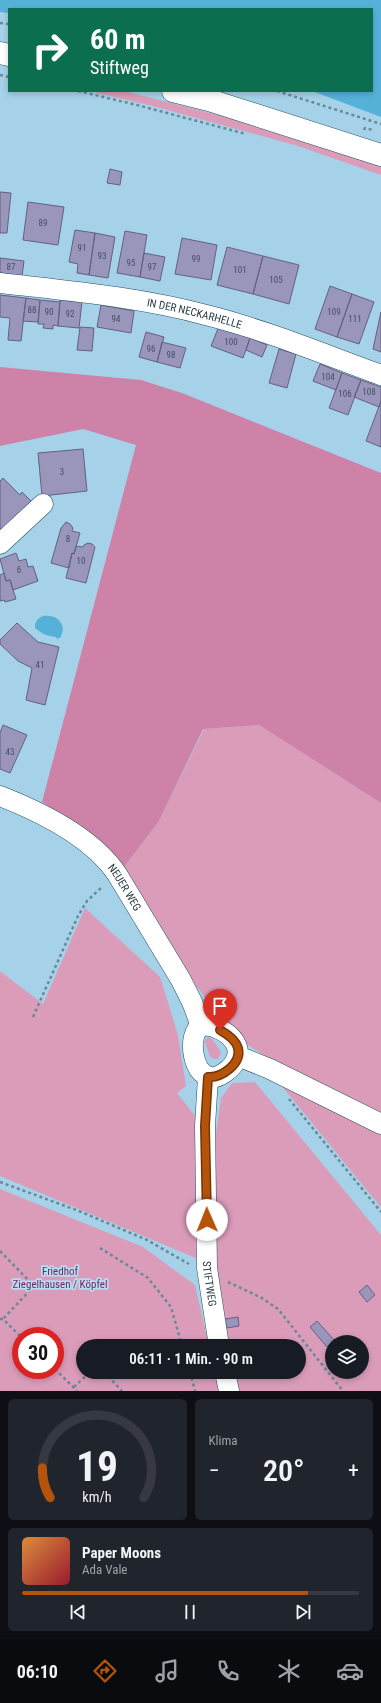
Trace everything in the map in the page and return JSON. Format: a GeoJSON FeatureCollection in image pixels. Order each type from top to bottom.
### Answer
{"type":"FeatureCollection","features":[{"type":"Feature","properties":{"kind":"main road"},"geometry":{"type":"LineString","coordinates":[[177,92],[209,100],[381,155]]}},
{"type":"Feature","properties":{"kind":"street","name":"IN DER NECKARHELLE"},"geometry":{"type":"LineString","coordinates":[[0,283],[110,296],[206,315],[241,325],[381,374]]}},
{"type":"Feature","properties":{"kind":"street"},"geometry":{"type":"LineString","coordinates":[[0,544],[42,504]]}},
{"type":"Feature","properties":{"kind":"street","name":"NEUER WEG"},"geometry":{"type":"LineString","coordinates":[[0,796],[34,811],[70,830],[102,856],[117,874],[181,980],[192,1002],[201,1026]]}},
{"type":"Feature","properties":{"kind":"street"},"geometry":{"type":"LineString","coordinates":[[201,1026],[215,1028],[227,1034],[237,1044],[239,1051],[238,1056],[222,1075],[208,1077],[199,1070],[193,1052],[194,1034],[196,1029],[201,1026]]}},
{"type":"Feature","properties":{"kind":"street"},"geometry":{"type":"LineString","coordinates":[[238,1056],[270,1069],[381,1124]]}},
{"type":"Feature","properties":{"kind":"street","name":"STIFTWEG"},"geometry":{"type":"LineString","coordinates":[[208,1077],[205,1126],[207,1271],[218,1339]]}},
{"type":"Feature","properties":{"kind":"street"},"geometry":{"type":"LineString","coordinates":[[226,1379],[229,1391]]}},
{"type":"Feature","properties":{"kind":"path"},"geometry":{"type":"LineString","coordinates":[[82,92],[250,135]]}},
{"type":"Feature","properties":{"kind":"path"},"geometry":{"type":"LineString","coordinates":[[280,92],[381,124]]}},
{"type":"Feature","properties":{"kind":"path"},"geometry":{"type":"LineString","coordinates":[[33,1017],[78,916],[87,901],[117,874]]}},
{"type":"Feature","properties":{"kind":"path"},"geometry":{"type":"LineString","coordinates":[[286,1097],[381,1212]]}},
{"type":"Feature","properties":{"kind":"path"},"geometry":{"type":"LineString","coordinates":[[0,1182],[116,1227],[157,1246],[186,1263],[207,1271],[252,1293],[278,1309],[343,1391]]}},
{"type":"Feature","properties":{"kind":"path"},"geometry":{"type":"LineString","coordinates":[[100,1248],[148,1278],[171,1307],[180,1339]]}},
{"type":"Feature","properties":{"kind":"path"},"geometry":{"type":"LineString","coordinates":[[0,1251],[34,1286],[1,1319],[12,1329]]}},
{"type":"Feature","properties":{"kind":"path"},"geometry":{"type":"LineString","coordinates":[[64,1378],[77,1391]]}},
{"type":"Feature","properties":{"kind":"path"},"geometry":{"type":"LineString","coordinates":[[74,1387],[83,1379]]}},
{"type":"Feature","properties":{"kind":"path"},"geometry":{"type":"LineString","coordinates":[[111,1379],[122,1391]]}},
{"type":"Feature","properties":{"kind":"path"},"geometry":{"type":"LineString","coordinates":[[192,1379],[195,1391]]}},
{"type":"Feature","properties":{"kind":"green space"},"geometry":{"type":"Polygon","coordinates":[[[92,92],[128,92],[226,117],[330,149],[381,167],[381,175],[298,146],[153,106],[92,92]]]}},
{"type":"Feature","properties":{"kind":"green space"},"geometry":{"type":"Polygon","coordinates":[[[259,725],[381,803],[381,1116],[274,1062],[242,1041],[215,1011],[179,963],[124,867],[159,821],[204,729],[259,725]]]}},
{"type":"Feature","properties":{"kind":"green space"},"geometry":{"type":"Polygon","coordinates":[[[85,908],[160,977],[178,1035],[186,1086],[177,1093],[203,1126],[203,1261],[0,1176],[0,971],[43,1004],[85,908]]]}},
{"type":"Feature","properties":{"kind":"green space"},"geometry":{"type":"Polygon","coordinates":[[[208,1037],[213,1040],[221,1052],[218,1059],[210,1057],[205,1042],[208,1037]]]}},
{"type":"Feature","properties":{"kind":"green space"},"geometry":{"type":"Polygon","coordinates":[[[276,1079],[381,1133],[381,1208],[375,1200],[276,1079]]]}},
{"type":"Feature","properties":{"kind":"green space"},"geometry":{"type":"Polygon","coordinates":[[[255,1082],[381,1235],[381,1391],[236,1391],[233,1379],[306,1379],[306,1339],[226,1339],[215,1282],[216,1134],[221,1098],[232,1083],[255,1082]]]}},
{"type":"Feature","properties":{"kind":"green space","name":"Friedhof Ziegelhausen / Köpfel"},"geometry":{"type":"Polygon","coordinates":[[[0,1189],[143,1247],[195,1285],[207,1339],[76,1339],[76,1379],[217,1379],[220,1391],[0,1391],[0,1189]]]}},
{"type":"Feature","properties":{"kind":"shaded area"},"geometry":{"type":"Polygon","coordinates":[[[0,367],[141,380],[182,393],[381,473],[381,803],[259,725],[203,729],[159,821],[124,867],[85,832],[42,802],[136,445],[83,429],[0,446],[0,367]]]}},
{"type":"Feature","properties":{"kind":"water"},"geometry":{"type":"Polygon","coordinates":[[[0,0],[381,0],[381,117],[315,92],[373,92],[373,8],[8,8],[8,13],[0,12],[0,0]]]}},
{"type":"Feature","properties":{"kind":"water"},"geometry":{"type":"Polygon","coordinates":[[[43,616],[56,618],[60,622],[63,629],[61,637],[57,639],[56,637],[42,633],[35,628],[37,620],[43,616]]]}},
{"type":"Feature","properties":{"kind":"building"},"geometry":{"type":"Polygon","coordinates":[[[110,169],[122,172],[120,185],[107,183],[110,169]]]}},
{"type":"Feature","properties":{"kind":"building"},"geometry":{"type":"Polygon","coordinates":[[[0,192],[11,193],[7,233],[0,233],[0,192]]]}},
{"type":"Feature","properties":{"kind":"building"},"geometry":{"type":"Polygon","coordinates":[[[28,202],[64,207],[58,245],[23,240],[28,202]]]}},
{"type":"Feature","properties":{"kind":"building"},"geometry":{"type":"Polygon","coordinates":[[[75,230],[95,233],[89,275],[77,273],[78,264],[69,262],[75,230]]]}},
{"type":"Feature","properties":{"kind":"building"},"geometry":{"type":"Polygon","coordinates":[[[125,231],[147,235],[140,277],[117,273],[125,231]]]}},
{"type":"Feature","properties":{"kind":"building"},"geometry":{"type":"Polygon","coordinates":[[[95,233],[115,237],[108,278],[89,275],[95,233]]]}},
{"type":"Feature","properties":{"kind":"building"},"geometry":{"type":"Polygon","coordinates":[[[182,238],[217,245],[211,280],[175,274],[182,238]]]}},
{"type":"Feature","properties":{"kind":"building"},"geometry":{"type":"Polygon","coordinates":[[[227,247],[263,256],[253,294],[217,285],[227,247]]]}},
{"type":"Feature","properties":{"kind":"building"},"geometry":{"type":"Polygon","coordinates":[[[144,253],[165,257],[160,281],[140,277],[144,253]]]}},
{"type":"Feature","properties":{"kind":"building"},"geometry":{"type":"Polygon","coordinates":[[[263,256],[299,265],[289,304],[253,294],[263,256]]]}},
{"type":"Feature","properties":{"kind":"building"},"geometry":{"type":"Polygon","coordinates":[[[0,258],[24,261],[22,276],[0,273],[0,258]]]}},
{"type":"Feature","properties":{"kind":"building"},"geometry":{"type":"Polygon","coordinates":[[[330,286],[352,294],[337,337],[315,329],[330,286]]]}},
{"type":"Feature","properties":{"kind":"building"},"geometry":{"type":"Polygon","coordinates":[[[352,294],[374,302],[359,344],[337,337],[352,294]]]}},
{"type":"Feature","properties":{"kind":"building"},"geometry":{"type":"Polygon","coordinates":[[[0,295],[26,298],[21,341],[8,340],[10,318],[0,317],[0,295]]]}},
{"type":"Feature","properties":{"kind":"building"},"geometry":{"type":"Polygon","coordinates":[[[26,298],[40,300],[38,322],[23,321],[26,298]]]}},
{"type":"Feature","properties":{"kind":"building"},"geometry":{"type":"Polygon","coordinates":[[[40,300],[60,302],[58,326],[53,325],[53,329],[43,328],[44,324],[38,324],[40,300]]]}},
{"type":"Feature","properties":{"kind":"building"},"geometry":{"type":"Polygon","coordinates":[[[60,300],[82,302],[79,328],[58,326],[60,300]]]}},
{"type":"Feature","properties":{"kind":"building"},"geometry":{"type":"Polygon","coordinates":[[[101,305],[134,311],[131,333],[97,327],[101,305]]]}},
{"type":"Feature","properties":{"kind":"building"},"geometry":{"type":"Polygon","coordinates":[[[381,312],[381,352],[373,349],[381,312]]]}},
{"type":"Feature","properties":{"kind":"building"},"geometry":{"type":"Polygon","coordinates":[[[219,326],[250,338],[243,358],[211,346],[219,326]]]}},
{"type":"Feature","properties":{"kind":"building"},"geometry":{"type":"Polygon","coordinates":[[[80,327],[94,328],[92,351],[77,350],[80,327]]]}},
{"type":"Feature","properties":{"kind":"building"},"geometry":{"type":"Polygon","coordinates":[[[146,332],[164,337],[157,362],[139,357],[146,332]]]}},
{"type":"Feature","properties":{"kind":"building"},"geometry":{"type":"Polygon","coordinates":[[[250,338],[267,345],[262,357],[246,350],[250,338]]]}},
{"type":"Feature","properties":{"kind":"building"},"geometry":{"type":"Polygon","coordinates":[[[162,342],[186,348],[180,368],[157,362],[162,342]]]}},
{"type":"Feature","properties":{"kind":"building"},"geometry":{"type":"Polygon","coordinates":[[[279,349],[296,354],[287,388],[269,383],[279,349]]]}},
{"type":"Feature","properties":{"kind":"building"},"geometry":{"type":"Polygon","coordinates":[[[320,364],[342,373],[336,390],[313,381],[320,364]]]}},
{"type":"Feature","properties":{"kind":"building"},"geometry":{"type":"Polygon","coordinates":[[[342,373],[361,380],[348,415],[329,408],[342,373]]]}},
{"type":"Feature","properties":{"kind":"building"},"geometry":{"type":"Polygon","coordinates":[[[361,380],[381,387],[381,401],[379,407],[354,397],[361,380]]]}},
{"type":"Feature","properties":{"kind":"building"},"geometry":{"type":"Polygon","coordinates":[[[381,401],[381,447],[366,441],[381,401]]]}},
{"type":"Feature","properties":{"kind":"building"},"geometry":{"type":"Polygon","coordinates":[[[83,449],[87,491],[42,496],[38,453],[83,449]]]}},
{"type":"Feature","properties":{"kind":"building"},"geometry":{"type":"Polygon","coordinates":[[[3,478],[20,495],[22,492],[34,504],[0,539],[0,481],[3,478]]]}},
{"type":"Feature","properties":{"kind":"building"},"geometry":{"type":"Polygon","coordinates":[[[66,522],[73,528],[72,531],[80,533],[74,554],[72,553],[69,568],[51,563],[61,528],[66,522]]]}},
{"type":"Feature","properties":{"kind":"building"},"geometry":{"type":"Polygon","coordinates":[[[88,543],[95,547],[86,583],[66,578],[72,553],[74,554],[76,546],[83,547],[88,543]]]}},
{"type":"Feature","properties":{"kind":"building"},"geometry":{"type":"Polygon","coordinates":[[[16,553],[19,561],[26,559],[28,567],[33,566],[38,581],[13,590],[10,580],[6,581],[0,559],[16,553]]]}},
{"type":"Feature","properties":{"kind":"building"},"geometry":{"type":"Polygon","coordinates":[[[4,573],[6,581],[10,580],[16,599],[5,602],[4,600],[0,601],[0,575],[4,573]]]}},
{"type":"Feature","properties":{"kind":"building"},"geometry":{"type":"Polygon","coordinates":[[[17,623],[38,642],[59,647],[45,705],[26,700],[32,668],[18,661],[0,644],[0,640],[17,623]]]}},
{"type":"Feature","properties":{"kind":"building"},"geometry":{"type":"Polygon","coordinates":[[[3,725],[27,735],[10,773],[0,769],[0,733],[3,725]]]}},
{"type":"Feature","properties":{"kind":"building"},"geometry":{"type":"Polygon","coordinates":[[[367,1285],[375,1295],[367,1302],[359,1292],[367,1285]]]}},
{"type":"Feature","properties":{"kind":"building"},"geometry":{"type":"Polygon","coordinates":[[[238,1317],[239,1326],[227,1328],[225,1319],[238,1317]]]}},
{"type":"Feature","properties":{"kind":"building"},"geometry":{"type":"Polygon","coordinates":[[[317,1321],[330,1335],[325,1335],[325,1345],[310,1327],[317,1321]]]}},
{"type":"Feature","properties":{"kind":"route"},"geometry":{"type":"LineString","coordinates":[[207,1220],[205,1126],[208,1077],[222,1075],[227,1071],[235,1062],[239,1051],[232,1038],[220,1030]]}}]}
